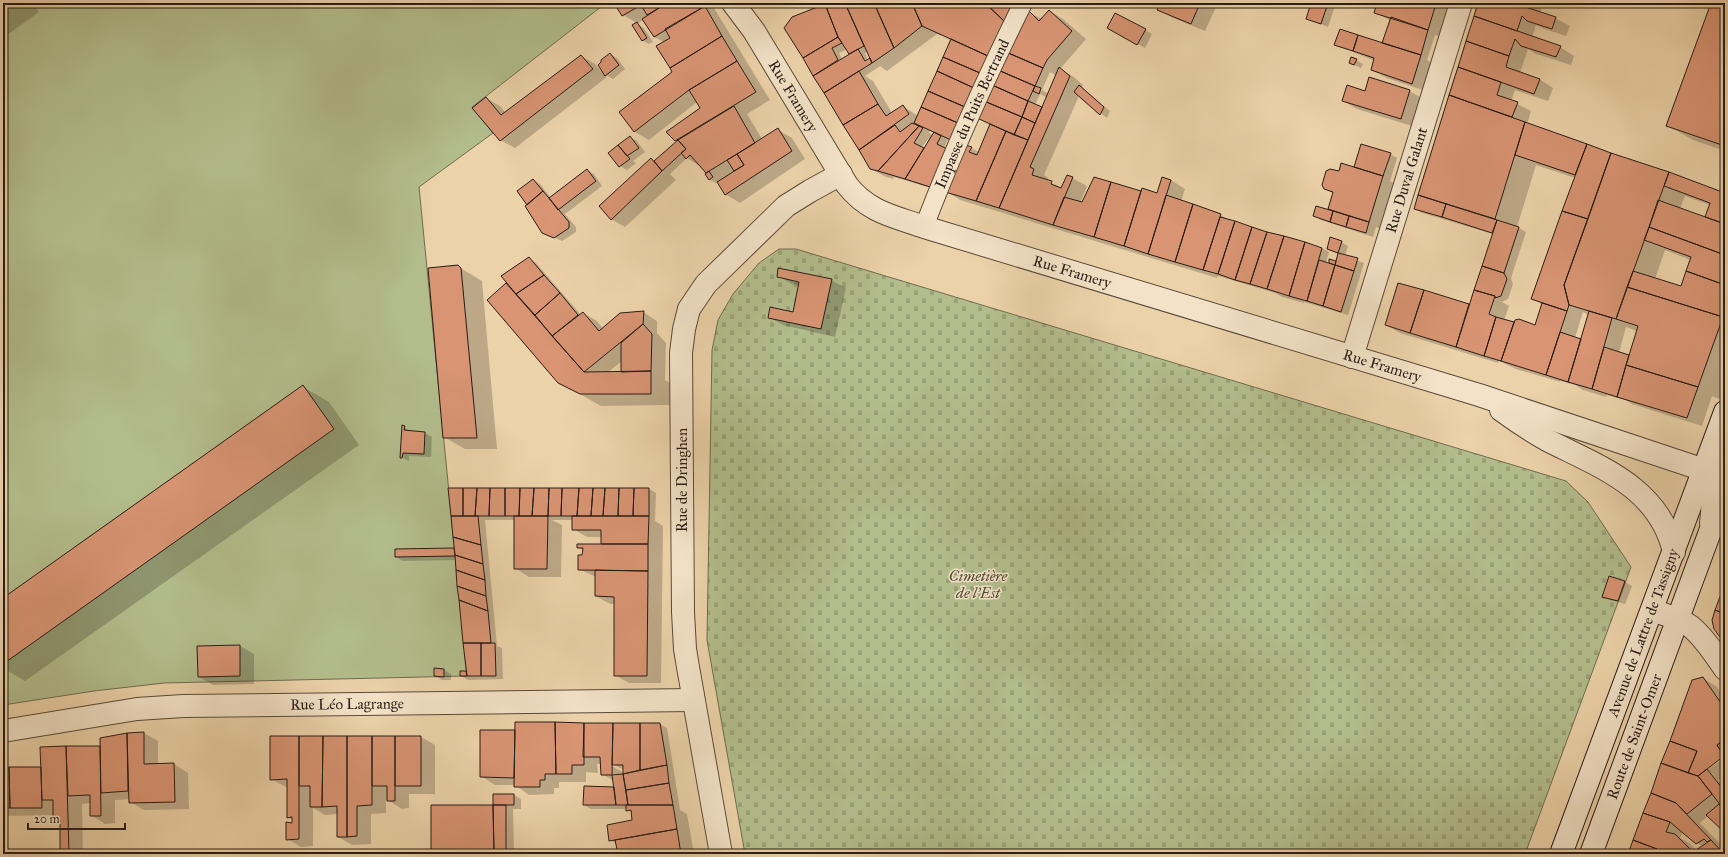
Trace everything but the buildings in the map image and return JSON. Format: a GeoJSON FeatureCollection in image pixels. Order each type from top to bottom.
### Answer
{"type":"FeatureCollection","features":[{"type":"Feature","properties":{"kind":"street","name":"Rue Framery"},"geometry":{"type":"LineString","coordinates":[[733,3],[754,31],[853,192],[873,209],[924,227],[1479,395],[1704,470]]}},
{"type":"Feature","properties":{"kind":"street","name":"Rue Framery"},"geometry":{"type":"LineString","coordinates":[[744,3],[754,31]]}},
{"type":"Feature","properties":{"kind":"street","name":"Rue Duval Galant"},"geometry":{"type":"LineString","coordinates":[[1352,357],[1461,3]]}},
{"type":"Feature","properties":{"kind":"street","name":"Rue de Dringhen"},"geometry":{"type":"LineString","coordinates":[[720,854],[685,649],[683,612],[681,354],[686,320],[695,300],[706,284],[777,213],[800,196],[841,174]]}},
{"type":"Feature","properties":{"kind":"street","name":"Rue Framery"},"geometry":{"type":"LineString","coordinates":[[1479,395],[1535,433],[1594,462],[1634,490],[1648,502],[1660,516],[1668,533],[1674,552]]}},
{"type":"Feature","properties":{"kind":"street","name":"Avenue de Lattre de Tassigny"},"geometry":{"type":"LineString","coordinates":[[1561,854],[1725,412]]}},
{"type":"Feature","properties":{"kind":"street"},"geometry":{"type":"LineString","coordinates":[[1710,532],[1713,509],[1712,491],[1710,482],[1704,470],[1725,464]]}},
{"type":"Feature","properties":{"kind":"street","name":"Avenue de Lattre de Tassigny"},"geometry":{"type":"LineString","coordinates":[[1677,619],[1725,491]]}},
{"type":"Feature","properties":{"kind":"street"},"geometry":{"type":"LineString","coordinates":[[1652,610],[1677,619],[1691,627],[1700,636],[1725,670]]}},
{"type":"Feature","properties":{"kind":"street","name":"Route de Saint-Omer"},"geometry":{"type":"LineString","coordinates":[[1591,854],[1677,619]]}},
{"type":"Feature","properties":{"kind":"street","name":"Rue Léo Lagrange"},"geometry":{"type":"LineString","coordinates":[[3,731],[137,709],[183,706],[693,700]]}},
{"type":"Feature","properties":{"kind":"lane","name":"Impasse du Puits Bertrand"},"geometry":{"type":"LineString","coordinates":[[924,227],[940,186],[997,55],[1023,3]]}},
{"type":"Feature","properties":{"kind":"green space"},"geometry":{"type":"Polygon","coordinates":[[[3,3],[606,3],[472,107],[493,133],[419,187],[467,676],[164,683],[94,691],[3,705],[3,3]]]}},
{"type":"Feature","properties":{"kind":"green space","name":"Cimetière de l'Est"},"geometry":{"type":"Polygon","coordinates":[[[779,249],[796,249],[1566,481],[1588,502],[1631,567],[1525,854],[745,854],[707,640],[712,350],[718,320],[733,294],[759,263],[779,249]]]}}]}
